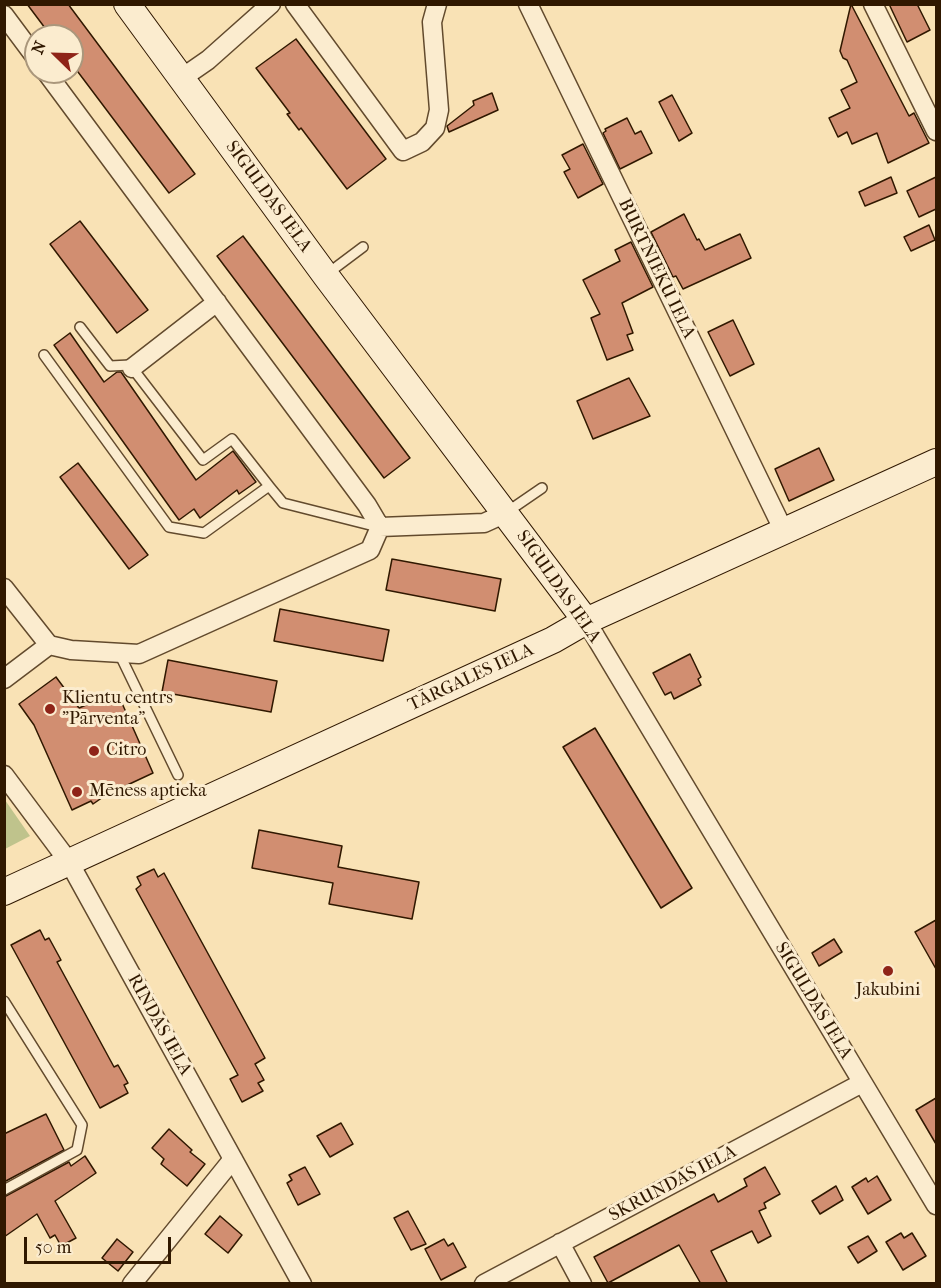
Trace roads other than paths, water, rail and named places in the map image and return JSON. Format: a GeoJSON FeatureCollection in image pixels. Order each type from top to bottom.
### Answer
{"type":"FeatureCollection","features":[{"type":"Feature","properties":{"kind":"street","name":"SIGULDAS IELA"},"geometry":{"type":"LineString","coordinates":[[127,4],[326,276],[586,621],[936,1205]]}},
{"type":"Feature","properties":{"kind":"street"},"geometry":{"type":"LineString","coordinates":[[182,78],[208,60],[271,4]]}},
{"type":"Feature","properties":{"kind":"street"},"geometry":{"type":"LineString","coordinates":[[295,4],[403,151],[422,142],[435,128],[440,110],[432,22],[437,6]]}},
{"type":"Feature","properties":{"kind":"street","name":"BURTNIEKU IELA"},"geometry":{"type":"LineString","coordinates":[[528,4],[775,512],[782,534]]}},
{"type":"Feature","properties":{"kind":"street"},"geometry":{"type":"LineString","coordinates":[[873,4],[936,131]]}},
{"type":"Feature","properties":{"kind":"street"},"geometry":{"type":"LineString","coordinates":[[4,15],[24,42]]}},
{"type":"Feature","properties":{"kind":"street"},"geometry":{"type":"LineString","coordinates":[[55,84],[367,505],[380,527]]}},
{"type":"Feature","properties":{"kind":"street"},"geometry":{"type":"LineString","coordinates":[[132,368],[217,302]]}},
{"type":"Feature","properties":{"kind":"street","name":"TĀRGALES IELA"},"geometry":{"type":"LineString","coordinates":[[4,892],[553,640],[586,621],[782,534],[936,462]]}},
{"type":"Feature","properties":{"kind":"street"},"geometry":{"type":"LineString","coordinates":[[380,527],[484,523],[506,513]]}},
{"type":"Feature","properties":{"kind":"street"},"geometry":{"type":"LineString","coordinates":[[4,588],[49,645],[71,650],[139,654],[370,550],[380,527]]}},
{"type":"Feature","properties":{"kind":"street"},"geometry":{"type":"LineString","coordinates":[[4,679],[49,645]]}},
{"type":"Feature","properties":{"kind":"street","name":"RINDAS IELA"},"geometry":{"type":"LineString","coordinates":[[4,775],[69,862],[302,1284]]}},
{"type":"Feature","properties":{"kind":"street","name":"SKRUNDAS IELA"},"geometry":{"type":"LineString","coordinates":[[483,1284],[862,1083]]}},
{"type":"Feature","properties":{"kind":"street"},"geometry":{"type":"LineString","coordinates":[[132,1284],[233,1159]]}},
{"type":"Feature","properties":{"kind":"street"},"geometry":{"type":"LineString","coordinates":[[560,1243],[582,1284]]}},
{"type":"Feature","properties":{"kind":"lane"},"geometry":{"type":"LineString","coordinates":[[326,276],[363,247]]}},
{"type":"Feature","properties":{"kind":"lane"},"geometry":{"type":"LineString","coordinates":[[80,327],[110,366],[130,365],[203,460],[232,439],[283,503],[380,527]]}},
{"type":"Feature","properties":{"kind":"lane"},"geometry":{"type":"LineString","coordinates":[[44,355],[169,527],[204,533],[269,486]]}},
{"type":"Feature","properties":{"kind":"lane"},"geometry":{"type":"LineString","coordinates":[[506,513],[543,489]]}},
{"type":"Feature","properties":{"kind":"lane"},"geometry":{"type":"LineString","coordinates":[[119,653],[178,775]]}},
{"type":"Feature","properties":{"kind":"lane"},"geometry":{"type":"LineString","coordinates":[[4,1001],[82,1125],[77,1150],[4,1190]]}},
{"type":"Feature","properties":{"kind":"place","name":"Klientu centrs \"Pārventa\""},"geometry":{"type":"Point","coordinates":[50,709]}},
{"type":"Feature","properties":{"kind":"place","name":"Citro"},"geometry":{"type":"Point","coordinates":[94,751]}},
{"type":"Feature","properties":{"kind":"place","name":"Mēness aptieka"},"geometry":{"type":"Point","coordinates":[77,792]}},
{"type":"Feature","properties":{"kind":"place","name":"Jakubini"},"geometry":{"type":"Point","coordinates":[888,971]}}]}
